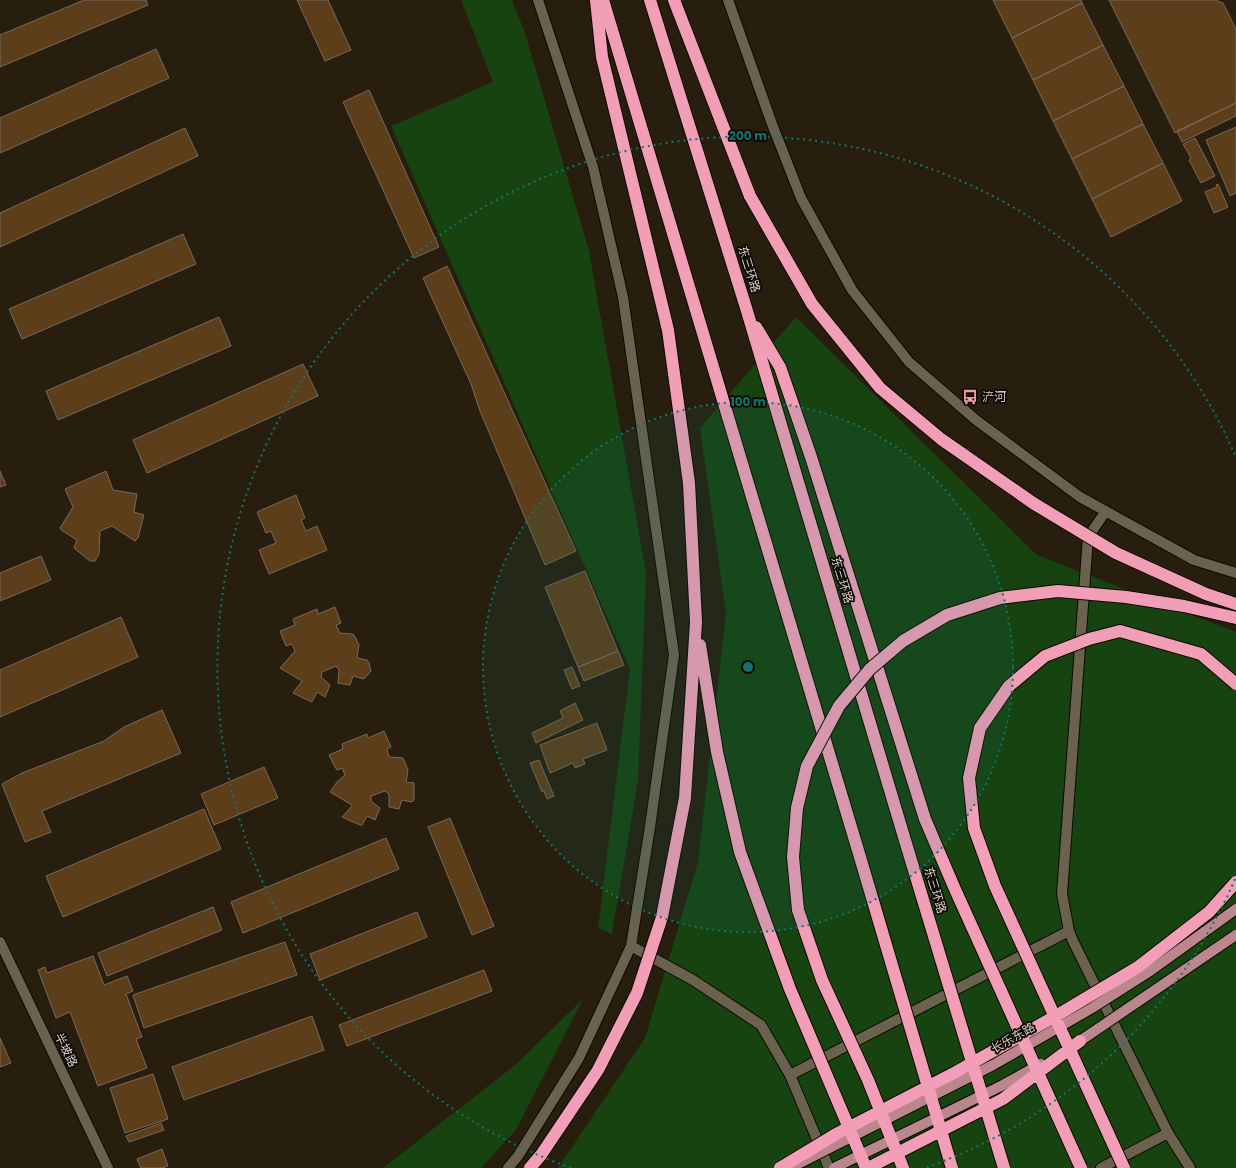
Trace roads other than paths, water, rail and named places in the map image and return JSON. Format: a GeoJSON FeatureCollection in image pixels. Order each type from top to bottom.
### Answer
{"type":"FeatureCollection","features":[{"type":"Feature","properties":{"kind":"highway"},"geometry":{"type":"LineString","coordinates":[[596,0],[602,57],[668,330],[689,483],[696,622],[717,752],[740,852],[790,990],[867,1168],[1003,1099],[1080,1041]]}},
{"type":"Feature","properties":{"kind":"highway"},"geometry":{"type":"LineString","coordinates":[[603,0],[952,1168]]}},
{"type":"Feature","properties":{"kind":"highway","name":"东三环路"},"geometry":{"type":"LineString","coordinates":[[650,0],[747,311],[1004,1168]]}},
{"type":"Feature","properties":{"kind":"highway"},"geometry":{"type":"LineString","coordinates":[[674,0],[750,196],[812,304],[880,388],[941,440],[1033,503],[1116,553],[1206,594],[1236,604]]}},
{"type":"Feature","properties":{"kind":"highway"},"geometry":{"type":"LineString","coordinates":[[747,311],[780,367],[811,458],[925,819],[957,895],[1082,1168]]}},
{"type":"Feature","properties":{"kind":"highway"},"geometry":{"type":"LineString","coordinates":[[903,1168],[868,1080],[822,980],[798,910],[794,857],[797,808],[807,766],[839,706],[870,669],[903,641],[947,615],[1000,598],[1058,591],[1141,599],[1184,606],[1236,618]]}},
{"type":"Feature","properties":{"kind":"highway"},"geometry":{"type":"LineString","coordinates":[[530,1168],[541,1155],[598,1070],[637,993],[662,917],[685,798],[696,622]]}},
{"type":"Feature","properties":{"kind":"highway"},"geometry":{"type":"LineString","coordinates":[[1124,1168],[995,886],[974,828],[969,778],[980,728],[1009,686],[1045,656],[1089,639],[1120,631],[1201,654],[1236,684]]}},
{"type":"Feature","properties":{"kind":"highway"},"geometry":{"type":"LineString","coordinates":[[780,1168],[838,1133],[956,1072],[1138,968],[1209,912],[1236,882]]}},
{"type":"Feature","properties":{"kind":"main road"},"geometry":{"type":"LineString","coordinates":[[508,1168],[518,1156],[579,1058],[631,946],[650,827],[674,655],[623,297],[593,167],[538,0]]}},
{"type":"Feature","properties":{"kind":"main road"},"geometry":{"type":"LineString","coordinates":[[728,0],[772,124],[801,198],[852,290],[909,362],[976,420],[1080,497],[1194,560],[1236,573]]}},
{"type":"Feature","properties":{"kind":"main road"},"geometry":{"type":"LineString","coordinates":[[1106,511],[1088,538],[1062,894],[1069,931],[1073,941],[1168,1133],[1190,1168]]}},
{"type":"Feature","properties":{"kind":"main road","name":"长乐东路"},"geometry":{"type":"LineString","coordinates":[[790,1168],[993,1065],[1059,1027],[1150,971],[1236,909]]}},
{"type":"Feature","properties":{"kind":"main road"},"geometry":{"type":"LineString","coordinates":[[790,1075],[1069,931]]}},
{"type":"Feature","properties":{"kind":"main road"},"geometry":{"type":"LineString","coordinates":[[834,1168],[1003,1085],[1080,1041],[1236,935]]}},
{"type":"Feature","properties":{"kind":"main road","name":"半坡路"},"geometry":{"type":"LineString","coordinates":[[0,942],[108,1168]]}},
{"type":"Feature","properties":{"kind":"main road"},"geometry":{"type":"LineString","coordinates":[[631,946],[693,980],[761,1026],[790,1075],[829,1168]]}},
{"type":"Feature","properties":{"kind":"main road"},"geometry":{"type":"LineString","coordinates":[[1101,1168],[1168,1133]]}},
{"type":"Feature","properties":{"kind":"place","name":"浐河"},"geometry":{"type":"Point","coordinates":[970,397]}}]}
